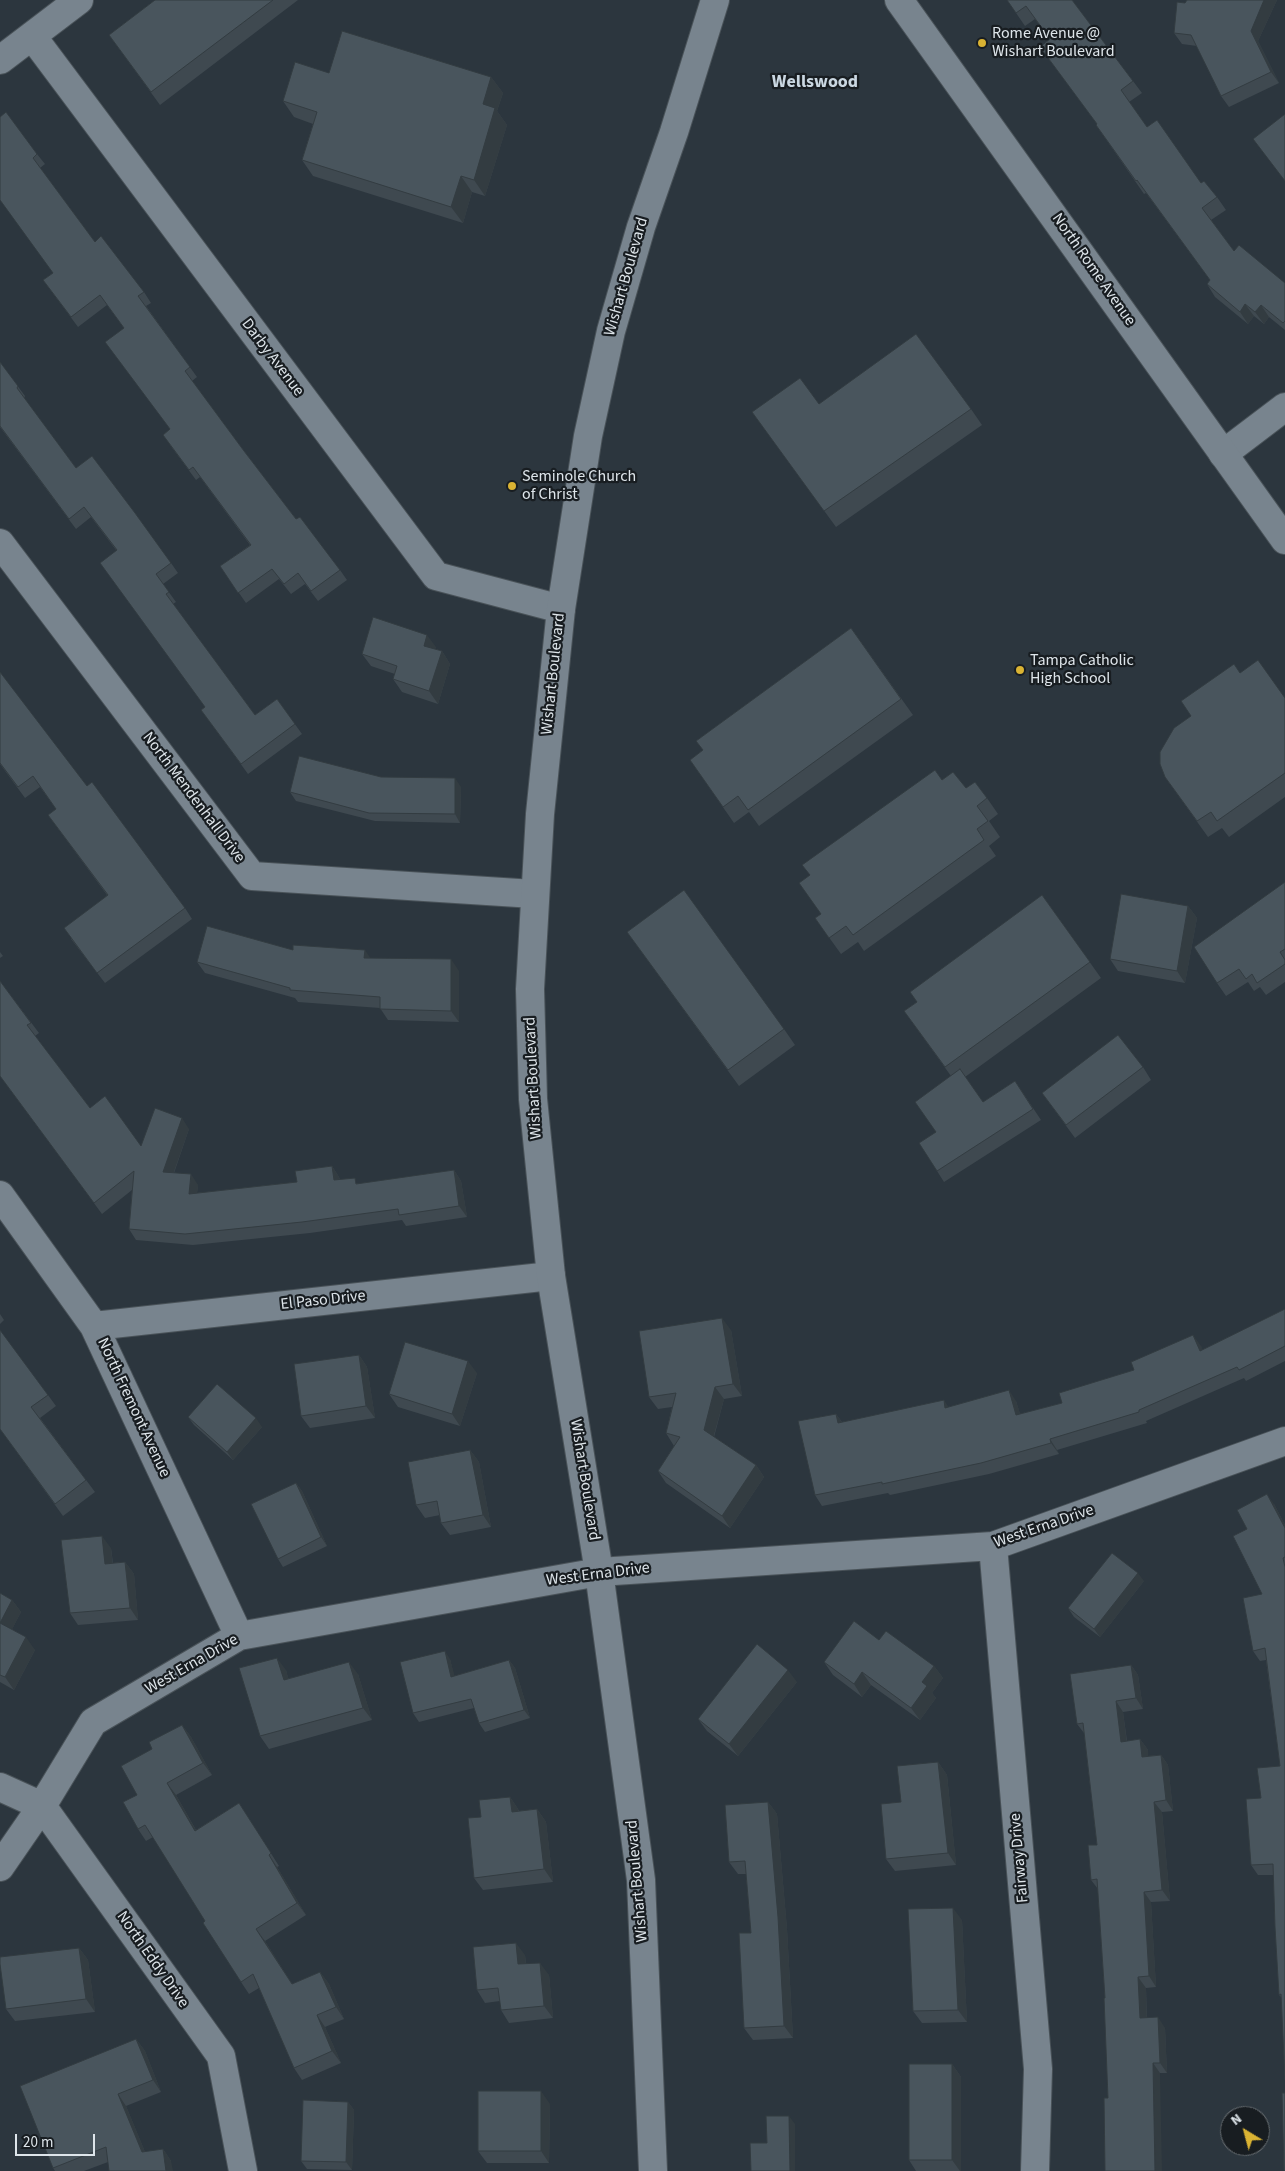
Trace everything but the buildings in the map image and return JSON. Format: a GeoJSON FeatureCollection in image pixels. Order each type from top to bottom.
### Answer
{"type":"FeatureCollection","features":[{"type":"Feature","properties":{"kind":"street"},"geometry":{"type":"LineString","coordinates":[[0,60],[79,0]]}},
{"type":"Feature","properties":{"kind":"street","name":"Wishart Boulevard"},"geometry":{"type":"LineString","coordinates":[[653,2171],[642,1880],[599,1572],[551,1276],[533,1099],[530,989],[540,814],[561,609],[588,436],[611,331],[641,226],[674,132],[715,0]]}},
{"type":"Feature","properties":{"kind":"street","name":"North Rome Avenue"},"geometry":{"type":"LineString","coordinates":[[899,0],[1285,540]]}},
{"type":"Feature","properties":{"kind":"street","name":"Darby Avenue"},"geometry":{"type":"LineString","coordinates":[[32,36],[436,576],[561,609]]}},
{"type":"Feature","properties":{"kind":"street"},"geometry":{"type":"LineString","coordinates":[[1223,454],[1285,407]]}},
{"type":"Feature","properties":{"kind":"street","name":"North Mendenhall Drive"},"geometry":{"type":"LineString","coordinates":[[0,543],[252,876],[534,894]]}},
{"type":"Feature","properties":{"kind":"street","name":"North Fremont Avenue"},"geometry":{"type":"LineString","coordinates":[[0,1195],[94,1326],[239,1636]]}},
{"type":"Feature","properties":{"kind":"street","name":"El Paso Drive"},"geometry":{"type":"LineString","coordinates":[[94,1326],[551,1276]]}},
{"type":"Feature","properties":{"kind":"street","name":"West Erna Drive"},"geometry":{"type":"LineString","coordinates":[[0,1867],[42,1806],[93,1722],[239,1636],[599,1572],[993,1546],[1285,1440]]}},
{"type":"Feature","properties":{"kind":"street","name":"Fairway Drive"},"geometry":{"type":"LineString","coordinates":[[993,1546],[1038,2069],[1035,2171]]}},
{"type":"Feature","properties":{"kind":"street","name":"North Eddy Drive"},"geometry":{"type":"LineString","coordinates":[[0,1786],[42,1806],[220,2056],[243,2171]]}},
{"type":"Feature","properties":{"kind":"place","name":"Rome Avenue @ Wishart Boulevard"},"geometry":{"type":"Point","coordinates":[982,43]}},
{"type":"Feature","properties":{"kind":"place","name":"Seminole Church of Christ"},"geometry":{"type":"Point","coordinates":[512,486]}},
{"type":"Feature","properties":{"kind":"place","name":"Tampa Catholic High School"},"geometry":{"type":"Point","coordinates":[1020,670]}},
{"type":"Feature","properties":{"kind":"district","name":"Wellswood"},"geometry":{"type":"Point","coordinates":[815,83]}}]}
